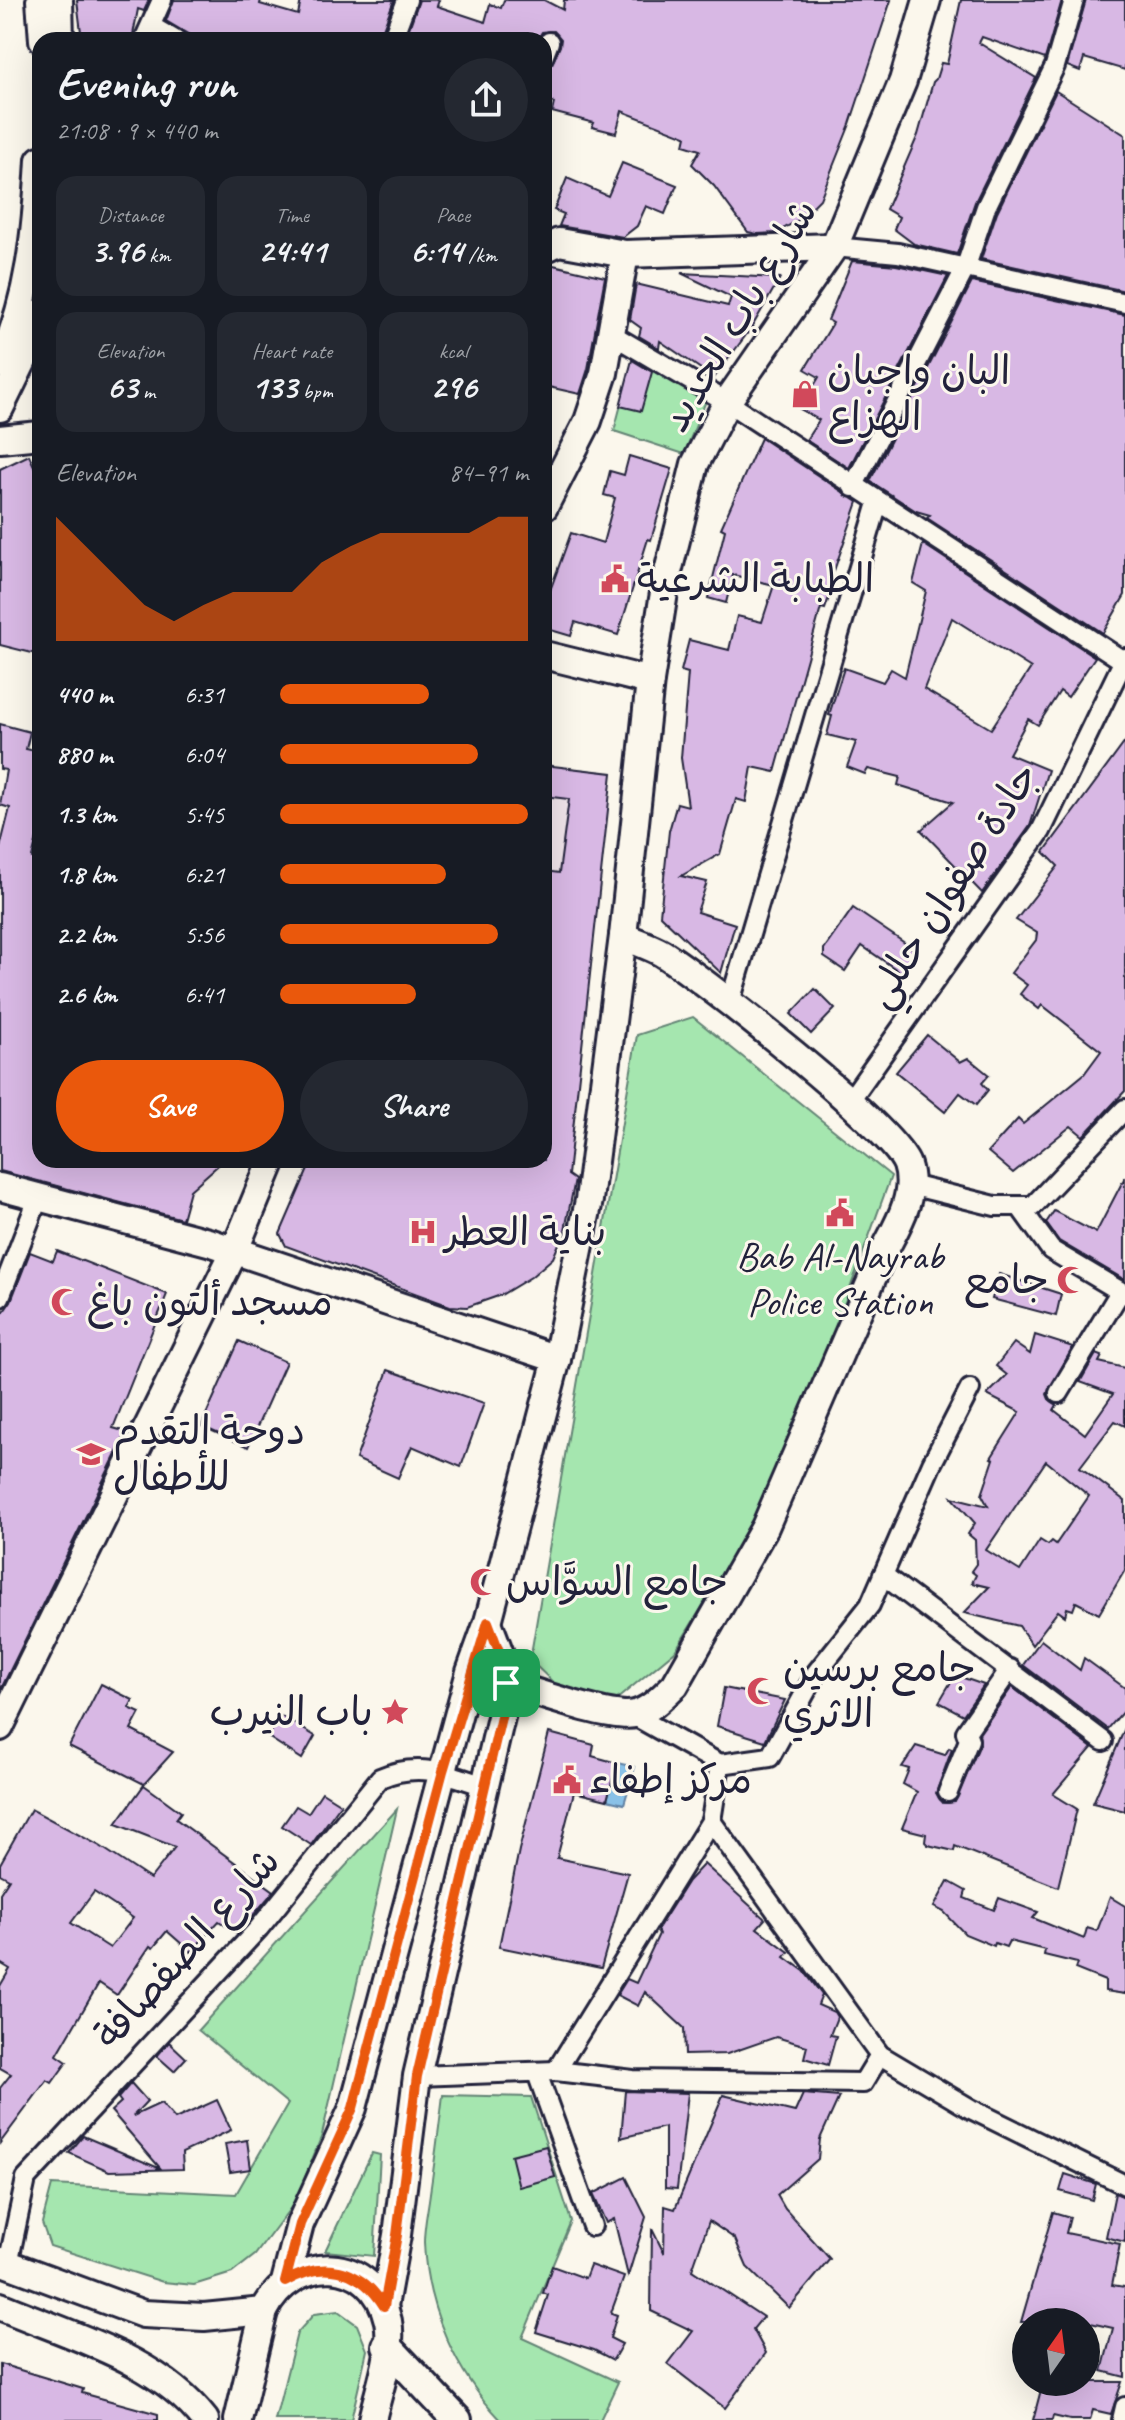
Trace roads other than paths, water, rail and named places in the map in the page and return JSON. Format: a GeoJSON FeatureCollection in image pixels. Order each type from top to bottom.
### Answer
{"type":"FeatureCollection","features":[{"type":"Feature","properties":{"kind":"main road"},"geometry":{"type":"LineString","coordinates":[[40,0],[42,32]]}},
{"type":"Feature","properties":{"kind":"main road"},"geometry":{"type":"LineString","coordinates":[[59,0],[60,32]]}},
{"type":"Feature","properties":{"kind":"main road","name":"شارع باب الحديد"},"geometry":{"type":"LineString","coordinates":[[285,2282],[300,2224],[353,2108],[443,1771],[488,1622],[557,1359],[589,1200],[623,936],[650,681],[666,580],[695,464],[727,402],[834,247],[903,81],[927,0]]}},
{"type":"Feature","properties":{"kind":"main road"},"geometry":{"type":"LineString","coordinates":[[552,242],[625,254],[834,247]]}},
{"type":"Feature","properties":{"kind":"main road"},"geometry":{"type":"LineString","coordinates":[[552,491],[588,421],[613,335],[625,254]]}},
{"type":"Feature","properties":{"kind":"main road"},"geometry":{"type":"LineString","coordinates":[[0,364],[25,295],[32,256]]}},
{"type":"Feature","properties":{"kind":"main road"},"geometry":{"type":"LineString","coordinates":[[0,408],[32,342]]}},
{"type":"Feature","properties":{"kind":"main road"},"geometry":{"type":"LineString","coordinates":[[0,439],[32,436]]}},
{"type":"Feature","properties":{"kind":"main road"},"geometry":{"type":"LineString","coordinates":[[552,657],[650,681]]}},
{"type":"Feature","properties":{"kind":"main road"},"geometry":{"type":"LineString","coordinates":[[506,1683],[610,1713],[633,1715],[656,1704],[675,1685],[765,1527],[903,1214],[910,1185],[906,1163],[892,1143],[848,1103],[730,1002],[658,951],[623,936]]}},
{"type":"Feature","properties":{"kind":"main road"},"geometry":{"type":"LineString","coordinates":[[0,1727],[234,1252],[269,1168]]}},
{"type":"Feature","properties":{"kind":"main road"},"geometry":{"type":"LineString","coordinates":[[0,1187],[234,1252],[557,1359]]}},
{"type":"Feature","properties":{"kind":"main road"},"geometry":{"type":"LineString","coordinates":[[384,2306],[397,2235],[417,2076],[487,1787],[506,1683],[502,1652],[488,1622]]}},
{"type":"Feature","properties":{"kind":"main road"},"geometry":{"type":"LineString","coordinates":[[4,2263],[143,2314],[204,2317],[264,2311]]}},
{"type":"Feature","properties":{"kind":"main road"},"geometry":{"type":"LineString","coordinates":[[238,2420],[264,2311],[272,2295],[285,2282],[315,2269],[348,2272],[375,2292],[384,2306],[389,2326],[387,2346],[372,2420]]}},
{"type":"Feature","properties":{"kind":"main road"},"geometry":{"type":"LineString","coordinates":[[0,2306],[137,2364],[181,2395],[205,2420]]}},
{"type":"Feature","properties":{"kind":"main road"},"geometry":{"type":"LineString","coordinates":[[387,2346],[457,2420]]}},
{"type":"Feature","properties":{"kind":"street"},"geometry":{"type":"LineString","coordinates":[[147,32],[162,0]]}},
{"type":"Feature","properties":{"kind":"street"},"geometry":{"type":"LineString","coordinates":[[395,32],[407,0]]}},
{"type":"Feature","properties":{"kind":"street"},"geometry":{"type":"LineString","coordinates":[[853,487],[965,269],[986,207],[1055,66],[1074,0]]}},
{"type":"Feature","properties":{"kind":"street"},"geometry":{"type":"LineString","coordinates":[[834,247],[898,253],[1125,303]]}},
{"type":"Feature","properties":{"kind":"street"},"geometry":{"type":"LineString","coordinates":[[613,335],[727,402],[853,487],[1125,660]]}},
{"type":"Feature","properties":{"kind":"street"},"geometry":{"type":"LineString","coordinates":[[730,1002],[878,503]]}},
{"type":"Feature","properties":{"kind":"street","name":"جادة صفوان حللي"},"geometry":{"type":"LineString","coordinates":[[848,1103],[1041,831],[1125,660]]}},
{"type":"Feature","properties":{"kind":"street"},"geometry":{"type":"LineString","coordinates":[[910,1185],[995,1206],[1033,1206],[1125,1109]]}},
{"type":"Feature","properties":{"kind":"street"},"geometry":{"type":"LineString","coordinates":[[0,1297],[39,1196]]}},
{"type":"Feature","properties":{"kind":"street"},"geometry":{"type":"LineString","coordinates":[[1020,1207],[1051,1250],[1122,1293],[1059,1393]]}},
{"type":"Feature","properties":{"kind":"street"},"geometry":{"type":"LineString","coordinates":[[633,1715],[720,1764],[770,1757],[816,1673],[870,1605],[932,1463],[970,1389]]}},
{"type":"Feature","properties":{"kind":"street"},"geometry":{"type":"LineString","coordinates":[[883,1575],[1103,1741]]}},
{"type":"Feature","properties":{"kind":"street"},"geometry":{"type":"LineString","coordinates":[[948,1792],[969,1740],[966,1732],[1010,1669]]}},
{"type":"Feature","properties":{"kind":"street"},"geometry":{"type":"LineString","coordinates":[[556,2071],[711,1821],[720,1764]]}},
{"type":"Feature","properties":{"kind":"street","name":"شارع الصفصافة"},"geometry":{"type":"LineString","coordinates":[[4,2263],[26,2179],[259,1928],[380,1778],[398,1770],[443,1771],[487,1787]]}},
{"type":"Feature","properties":{"kind":"street"},"geometry":{"type":"LineString","coordinates":[[711,1821],[880,2055],[971,2109],[1125,2185]]}},
{"type":"Feature","properties":{"kind":"street"},"geometry":{"type":"LineString","coordinates":[[417,2076],[556,2071],[633,2080],[863,2083],[880,2055]]}},
{"type":"Feature","properties":{"kind":"street"},"geometry":{"type":"LineString","coordinates":[[537,2073],[592,2226]]}},
{"type":"Feature","properties":{"kind":"street"},"geometry":{"type":"LineString","coordinates":[[1122,2420],[1125,2407]]}},
{"type":"Feature","properties":{"kind":"water"},"geometry":{"type":"Polygon","coordinates":[[[617,1763],[635,1767],[624,1804],[607,1800],[617,1763]]]}},
{"type":"Feature","properties":{"kind":"place","name":"البان واجبان الهزاع"},"geometry":{"type":"Point","coordinates":[805,394]}},
{"type":"Feature","properties":{"kind":"place","name":"الطبابة الشرعية"},"geometry":{"type":"Point","coordinates":[615,579]}},
{"type":"Feature","properties":{"kind":"place","name":"Bab Al-Nayrab Police Station"},"geometry":{"type":"Point","coordinates":[840,1213]}},
{"type":"Feature","properties":{"kind":"place","name":"بناية العطر"},"geometry":{"type":"Point","coordinates":[423,1232]}},
{"type":"Feature","properties":{"kind":"place","name":"جامع"},"geometry":{"type":"Point","coordinates":[1071,1280]}},
{"type":"Feature","properties":{"kind":"place","name":"مسجد ألتون باغ"},"geometry":{"type":"Point","coordinates":[65,1302]}},
{"type":"Feature","properties":{"kind":"place","name":"دوحة التقدم للأطفال"},"geometry":{"type":"Point","coordinates":[91,1454]}},
{"type":"Feature","properties":{"kind":"place","name":"جامع السوَّاس"},"geometry":{"type":"Point","coordinates":[484,1582]}},
{"type":"Feature","properties":{"kind":"place","name":"جامع برسين الاثري"},"geometry":{"type":"Point","coordinates":[761,1691]}},
{"type":"Feature","properties":{"kind":"place","name":"باب النيرب"},"geometry":{"type":"Point","coordinates":[395,1712]}},
{"type":"Feature","properties":{"kind":"place","name":"مركز إطفاء"},"geometry":{"type":"Point","coordinates":[567,1780]}}]}
